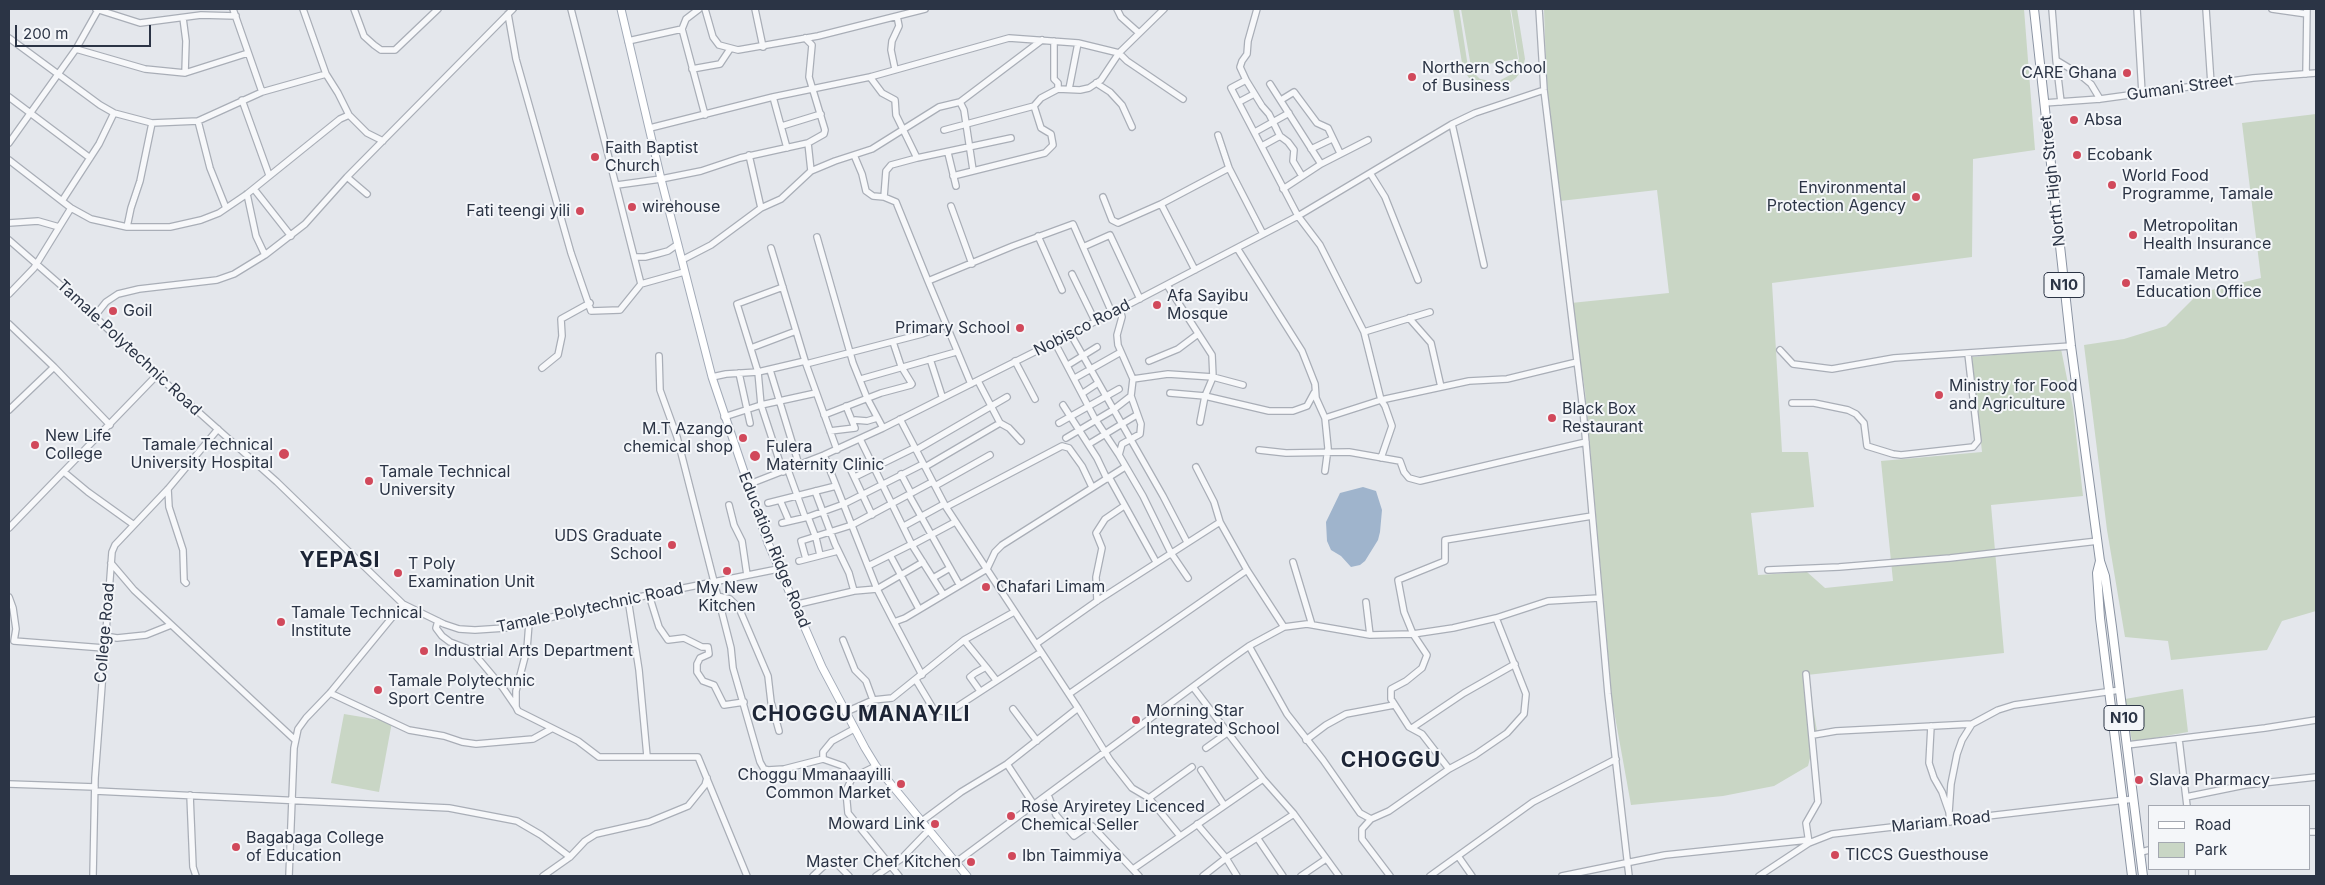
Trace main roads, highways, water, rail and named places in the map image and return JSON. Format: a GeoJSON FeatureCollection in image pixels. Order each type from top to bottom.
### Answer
{"type":"FeatureCollection","features":[{"type":"Feature","properties":{"kind":"highway","name":"North High Street"},"geometry":{"type":"LineString","coordinates":[[2034,9],[2072,346],[2100,561],[2105,576],[2134,799],[2145,851],[2143,876]]}},
{"type":"Feature","properties":{"kind":"highway","name":"North High Street"},"geometry":{"type":"LineString","coordinates":[[2100,561],[2098,582],[2108,692],[2132,876]]}},
{"type":"Feature","properties":{"kind":"main road","name":"Education Ridge Road"},"geometry":{"type":"LineString","coordinates":[[621,9],[661,179],[712,377],[747,485],[778,568],[854,729],[876,766],[967,876]]}},
{"type":"Feature","properties":{"kind":"water"},"geometry":{"type":"Polygon","coordinates":[[[1363,487],[1376,491],[1382,510],[1380,532],[1378,540],[1365,561],[1360,565],[1351,567],[1341,556],[1331,550],[1327,541],[1326,522],[1340,493],[1363,487]]]}},
{"type":"Feature","properties":{"kind":"place","name":"CARE Ghana"},"geometry":{"type":"Point","coordinates":[2127,73]}},
{"type":"Feature","properties":{"kind":"place","name":"Northern School of Business"},"geometry":{"type":"Point","coordinates":[1412,77]}},
{"type":"Feature","properties":{"kind":"place","name":"Absa"},"geometry":{"type":"Point","coordinates":[2074,120]}},
{"type":"Feature","properties":{"kind":"place","name":"Ecobank"},"geometry":{"type":"Point","coordinates":[2077,155]}},
{"type":"Feature","properties":{"kind":"place","name":"Faith Baptist Church"},"geometry":{"type":"Point","coordinates":[595,157]}},
{"type":"Feature","properties":{"kind":"place","name":"World Food Programme, Tamale"},"geometry":{"type":"Point","coordinates":[2112,185]}},
{"type":"Feature","properties":{"kind":"place","name":"Environmental Protection Agency"},"geometry":{"type":"Point","coordinates":[1916,197]}},
{"type":"Feature","properties":{"kind":"place","name":"wirehouse"},"geometry":{"type":"Point","coordinates":[632,207]}},
{"type":"Feature","properties":{"kind":"place","name":"Fati teengi yili"},"geometry":{"type":"Point","coordinates":[580,211]}},
{"type":"Feature","properties":{"kind":"place","name":"Metropolitan Health Insurance"},"geometry":{"type":"Point","coordinates":[2133,235]}},
{"type":"Feature","properties":{"kind":"place","name":"Tamale Metro Education Office"},"geometry":{"type":"Point","coordinates":[2126,283]}},
{"type":"Feature","properties":{"kind":"place","name":"Afa Sayibu Mosque"},"geometry":{"type":"Point","coordinates":[1157,305]}},
{"type":"Feature","properties":{"kind":"place","name":"Goil"},"geometry":{"type":"Point","coordinates":[113,311]}},
{"type":"Feature","properties":{"kind":"place","name":"Primary School"},"geometry":{"type":"Point","coordinates":[1020,328]}},
{"type":"Feature","properties":{"kind":"place","name":"Ministry for Food and Agriculture"},"geometry":{"type":"Point","coordinates":[1939,395]}},
{"type":"Feature","properties":{"kind":"place","name":"Black Box Restaurant"},"geometry":{"type":"Point","coordinates":[1552,418]}},
{"type":"Feature","properties":{"kind":"place","name":"M.T Azango chemical shop"},"geometry":{"type":"Point","coordinates":[743,438]}},
{"type":"Feature","properties":{"kind":"place","name":"New Life College"},"geometry":{"type":"Point","coordinates":[35,445]}},
{"type":"Feature","properties":{"kind":"place","name":"Tamale Technical University Hospital"},"geometry":{"type":"Point","coordinates":[284,454]}},
{"type":"Feature","properties":{"kind":"place","name":"Fulera Maternity Clinic"},"geometry":{"type":"Point","coordinates":[755,456]}},
{"type":"Feature","properties":{"kind":"place","name":"Tamale Technical University"},"geometry":{"type":"Point","coordinates":[369,481]}},
{"type":"Feature","properties":{"kind":"place","name":"UDS Graduate School"},"geometry":{"type":"Point","coordinates":[672,545]}},
{"type":"Feature","properties":{"kind":"place","name":"My New Kitchen"},"geometry":{"type":"Point","coordinates":[727,571]}},
{"type":"Feature","properties":{"kind":"place","name":"T Poly Examination Unit"},"geometry":{"type":"Point","coordinates":[398,573]}},
{"type":"Feature","properties":{"kind":"place","name":"Chafari Limam"},"geometry":{"type":"Point","coordinates":[986,587]}},
{"type":"Feature","properties":{"kind":"place","name":"Tamale Technical Institute"},"geometry":{"type":"Point","coordinates":[281,622]}},
{"type":"Feature","properties":{"kind":"place","name":"Industrial Arts Department"},"geometry":{"type":"Point","coordinates":[424,651]}},
{"type":"Feature","properties":{"kind":"place","name":"Tamale Polytechnic Sport Centre"},"geometry":{"type":"Point","coordinates":[378,690]}},
{"type":"Feature","properties":{"kind":"place","name":"Morning Star Integrated School"},"geometry":{"type":"Point","coordinates":[1136,720]}},
{"type":"Feature","properties":{"kind":"place","name":"Slava Pharmacy"},"geometry":{"type":"Point","coordinates":[2139,780]}},
{"type":"Feature","properties":{"kind":"place","name":"Choggu Mmanaayilli Common Market"},"geometry":{"type":"Point","coordinates":[901,784]}},
{"type":"Feature","properties":{"kind":"place","name":"Rose Aryiretey Licenced Chemical Seller"},"geometry":{"type":"Point","coordinates":[1011,816]}},
{"type":"Feature","properties":{"kind":"place","name":"Moward Link"},"geometry":{"type":"Point","coordinates":[935,824]}},
{"type":"Feature","properties":{"kind":"place","name":"Bagabaga College of Education"},"geometry":{"type":"Point","coordinates":[236,847]}},
{"type":"Feature","properties":{"kind":"place","name":"TICCS Guesthouse"},"geometry":{"type":"Point","coordinates":[1835,855]}},
{"type":"Feature","properties":{"kind":"place","name":"Ibn Taimmiya"},"geometry":{"type":"Point","coordinates":[1012,856]}},
{"type":"Feature","properties":{"kind":"place","name":"Master Chef Kitchen"},"geometry":{"type":"Point","coordinates":[971,862]}},
{"type":"Feature","properties":{"kind":"district","name":"YEPASI"},"geometry":{"type":"Point","coordinates":[340,561]}},
{"type":"Feature","properties":{"kind":"district","name":"CHOGGU MANAYILI"},"geometry":{"type":"Point","coordinates":[861,715]}},
{"type":"Feature","properties":{"kind":"district","name":"CHOGGU"},"geometry":{"type":"Point","coordinates":[1391,761]}}]}
